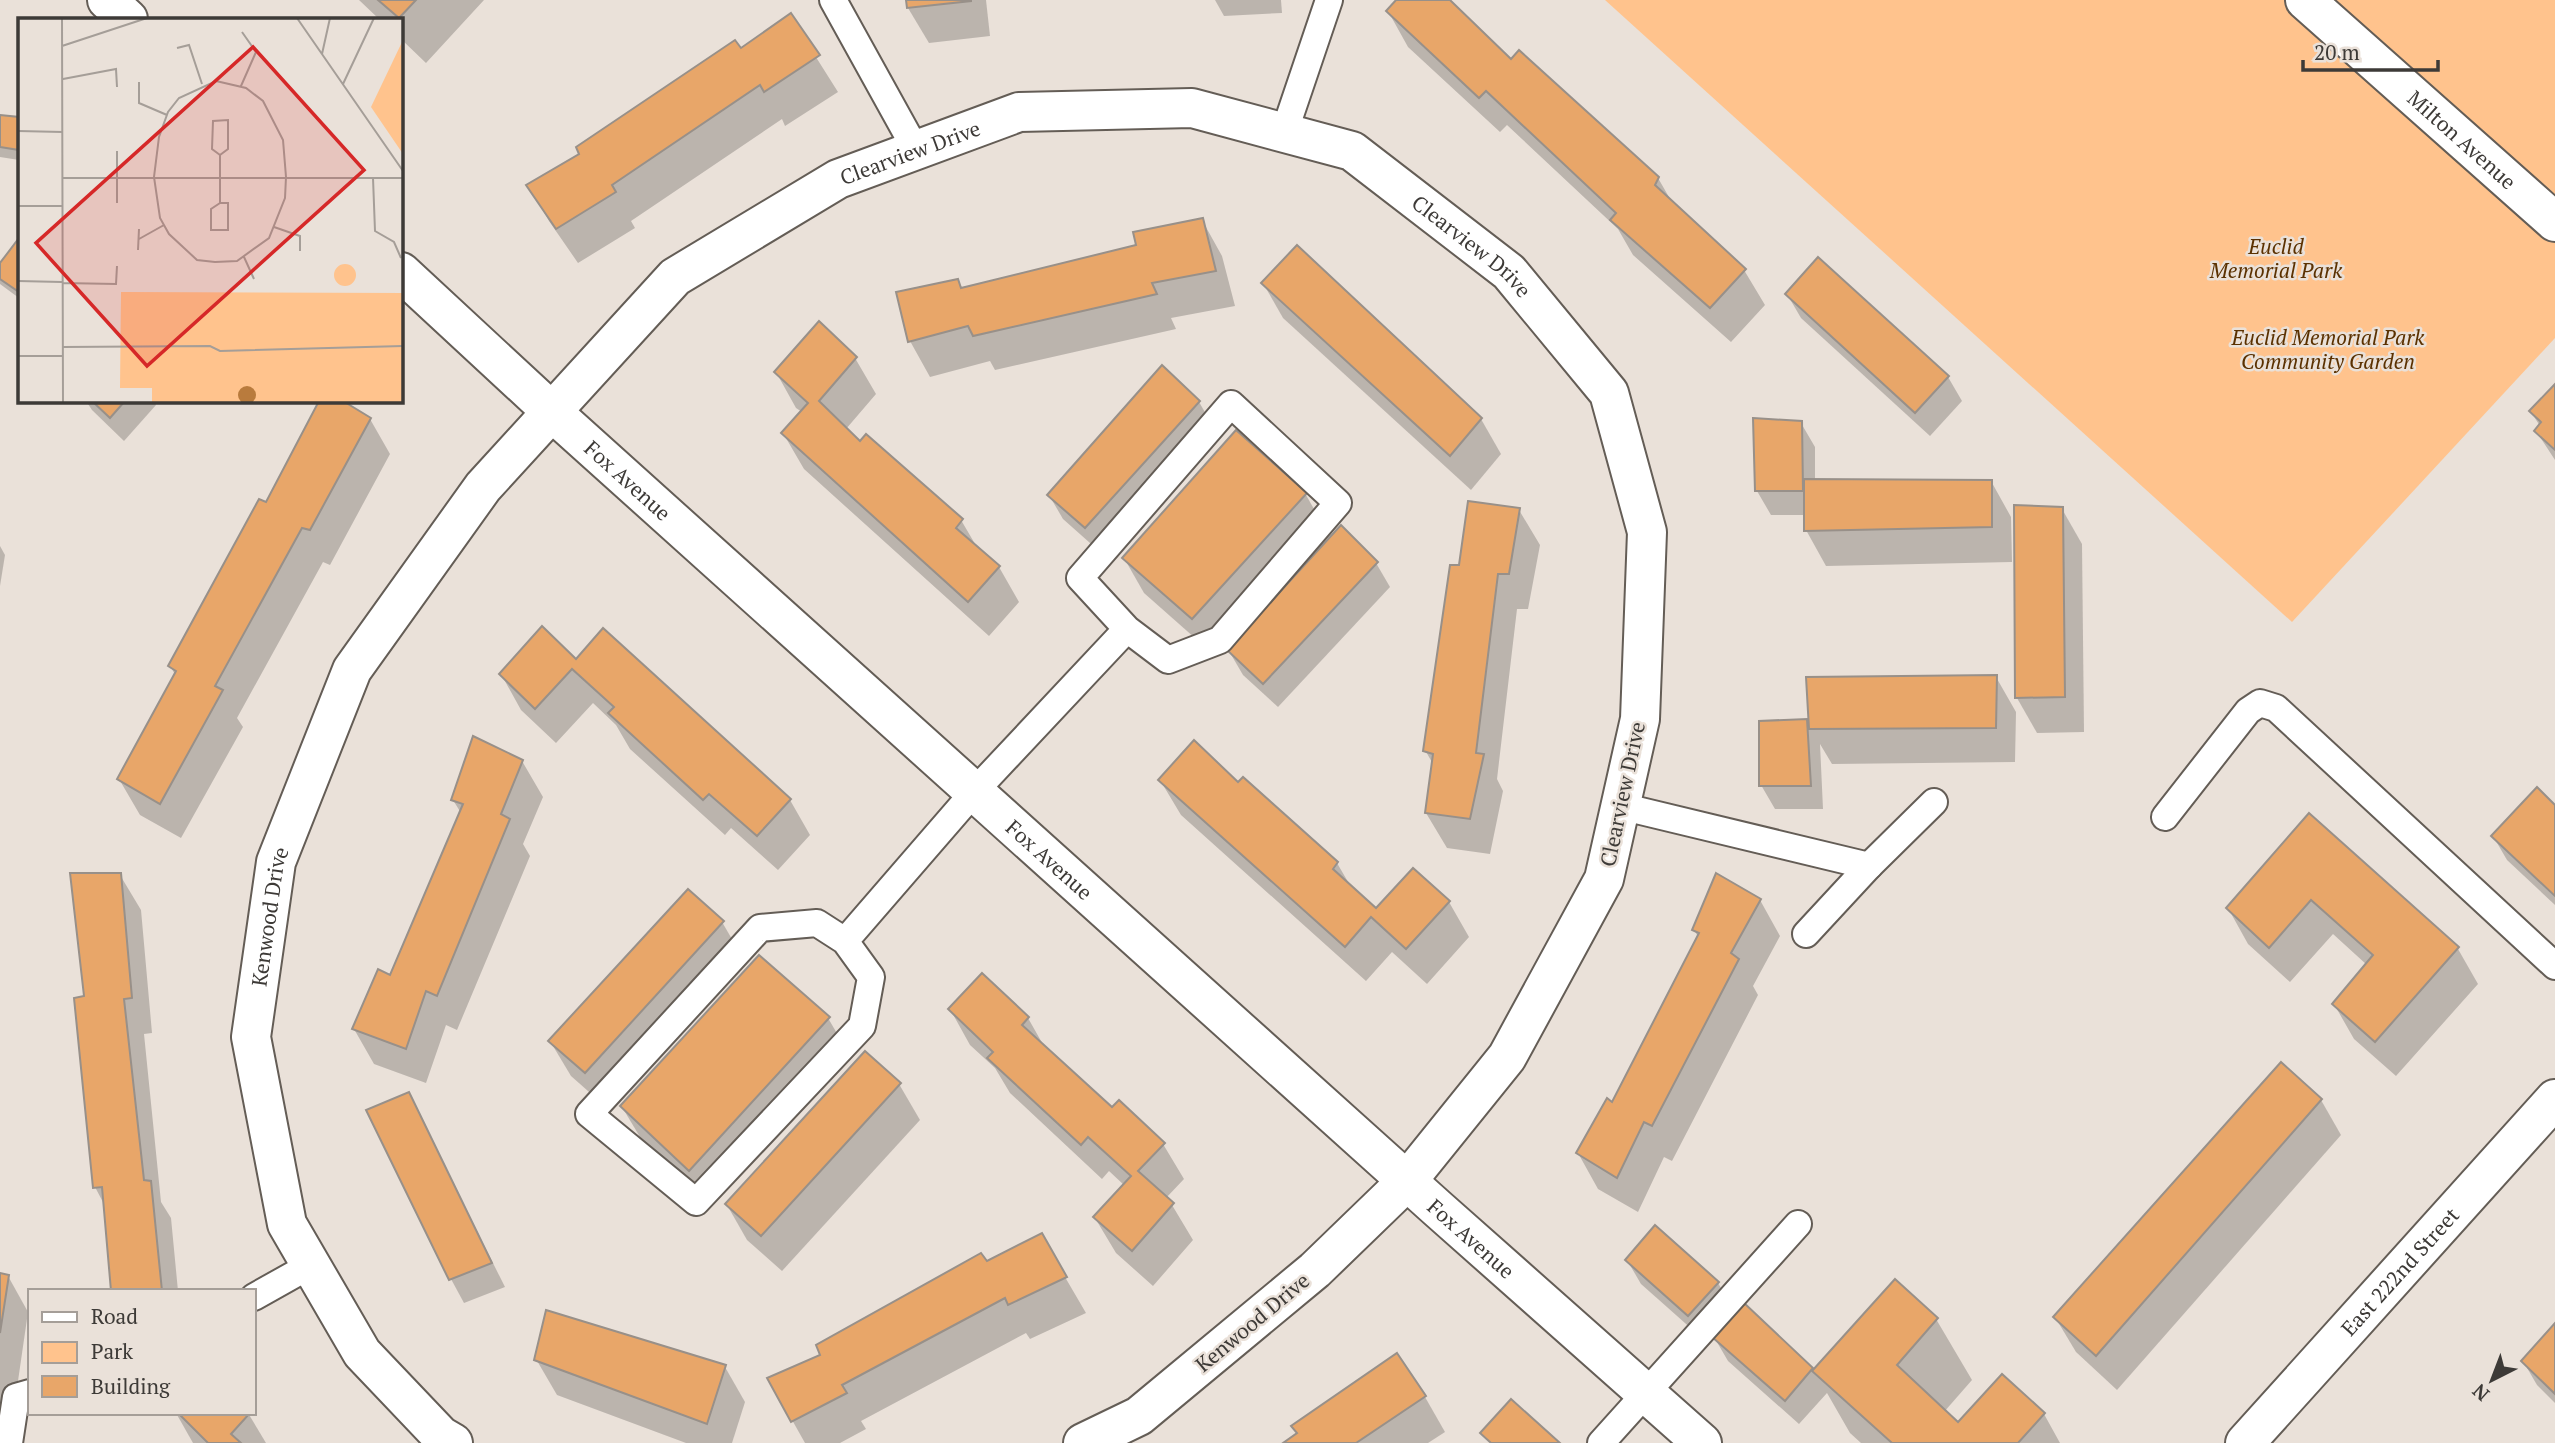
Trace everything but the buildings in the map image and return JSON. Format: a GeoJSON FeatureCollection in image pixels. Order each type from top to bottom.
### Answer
{"type":"FeatureCollection","features":[{"type":"Feature","properties":{"kind":"street"},"geometry":{"type":"LineString","coordinates":[[107,0],[127,18]]}},
{"type":"Feature","properties":{"kind":"street","name":"Milton Avenue"},"geometry":{"type":"LineString","coordinates":[[2305,0],[2555,222]]}},
{"type":"Feature","properties":{"kind":"street","name":"Clearview Drive"},"geometry":{"type":"LineString","coordinates":[[551,411],[675,277],[838,179],[1019,112],[1192,108],[1352,151],[1508,272],[1609,393],[1647,532],[1640,719],[1604,879],[1507,1057],[1406,1181]]}},
{"type":"Feature","properties":{"kind":"street","name":"Fox Avenue"},"geometry":{"type":"LineString","coordinates":[[402,273],[551,411],[1406,1181],[1702,1443]]}},
{"type":"Feature","properties":{"kind":"street","name":"Kenwood Drive"},"geometry":{"type":"LineString","coordinates":[[453,1443],[441,1436],[362,1353],[287,1224],[251,1037],[276,862],[352,670],[483,487],[551,411]]}},
{"type":"Feature","properties":{"kind":"street","name":"East 222nd Street"},"geometry":{"type":"LineString","coordinates":[[2245,1443],[2555,1099]]}},
{"type":"Feature","properties":{"kind":"street","name":"Kenwood Drive"},"geometry":{"type":"LineString","coordinates":[[1083,1443],[1139,1416],[1315,1270],[1406,1181]]}},
{"type":"Feature","properties":{"kind":"lane"},"geometry":{"type":"LineString","coordinates":[[833,0],[916,150]]}},
{"type":"Feature","properties":{"kind":"lane"},"geometry":{"type":"LineString","coordinates":[[1284,133],[1329,0]]}},
{"type":"Feature","properties":{"kind":"lane"},"geometry":{"type":"LineString","coordinates":[[1231,404],[1338,503],[1220,640],[1168,660],[1127,629],[1080,578],[1231,404]]}},
{"type":"Feature","properties":{"kind":"lane"},"geometry":{"type":"LineString","coordinates":[[845,941],[974,792],[1127,629]]}},
{"type":"Feature","properties":{"kind":"lane"},"geometry":{"type":"LineString","coordinates":[[2165,817],[2248,711],[2260,703],[2276,708],[2555,966]]}},
{"type":"Feature","properties":{"kind":"lane"},"geometry":{"type":"LineString","coordinates":[[1806,934],[1869,866],[1934,802]]}},
{"type":"Feature","properties":{"kind":"lane"},"geometry":{"type":"LineString","coordinates":[[1620,806],[1869,866]]}},
{"type":"Feature","properties":{"kind":"lane"},"geometry":{"type":"LineString","coordinates":[[817,923],[845,941],[871,977],[862,1026],[696,1202],[589,1114],[761,928],[817,923]]}},
{"type":"Feature","properties":{"kind":"lane"},"geometry":{"type":"LineString","coordinates":[[1601,1443],[1798,1224]]}},
{"type":"Feature","properties":{"kind":"lane"},"geometry":{"type":"LineString","coordinates":[[256,1296],[311,1265]]}},
{"type":"Feature","properties":{"kind":"lane"},"geometry":{"type":"LineString","coordinates":[[9,1443],[16,1397],[28,1394]]}},
{"type":"Feature","properties":{"kind":"green space","name":"Euclid Memorial Park"},"geometry":{"type":"Polygon","coordinates":[[[1605,0],[2555,0],[2555,338],[2292,622],[1605,0]]]}},
{"type":"Feature","properties":{"kind":"park label","name":"Euclid Memorial Park Community Garden"},"geometry":{"type":"Point","coordinates":[2328,349]}}]}
